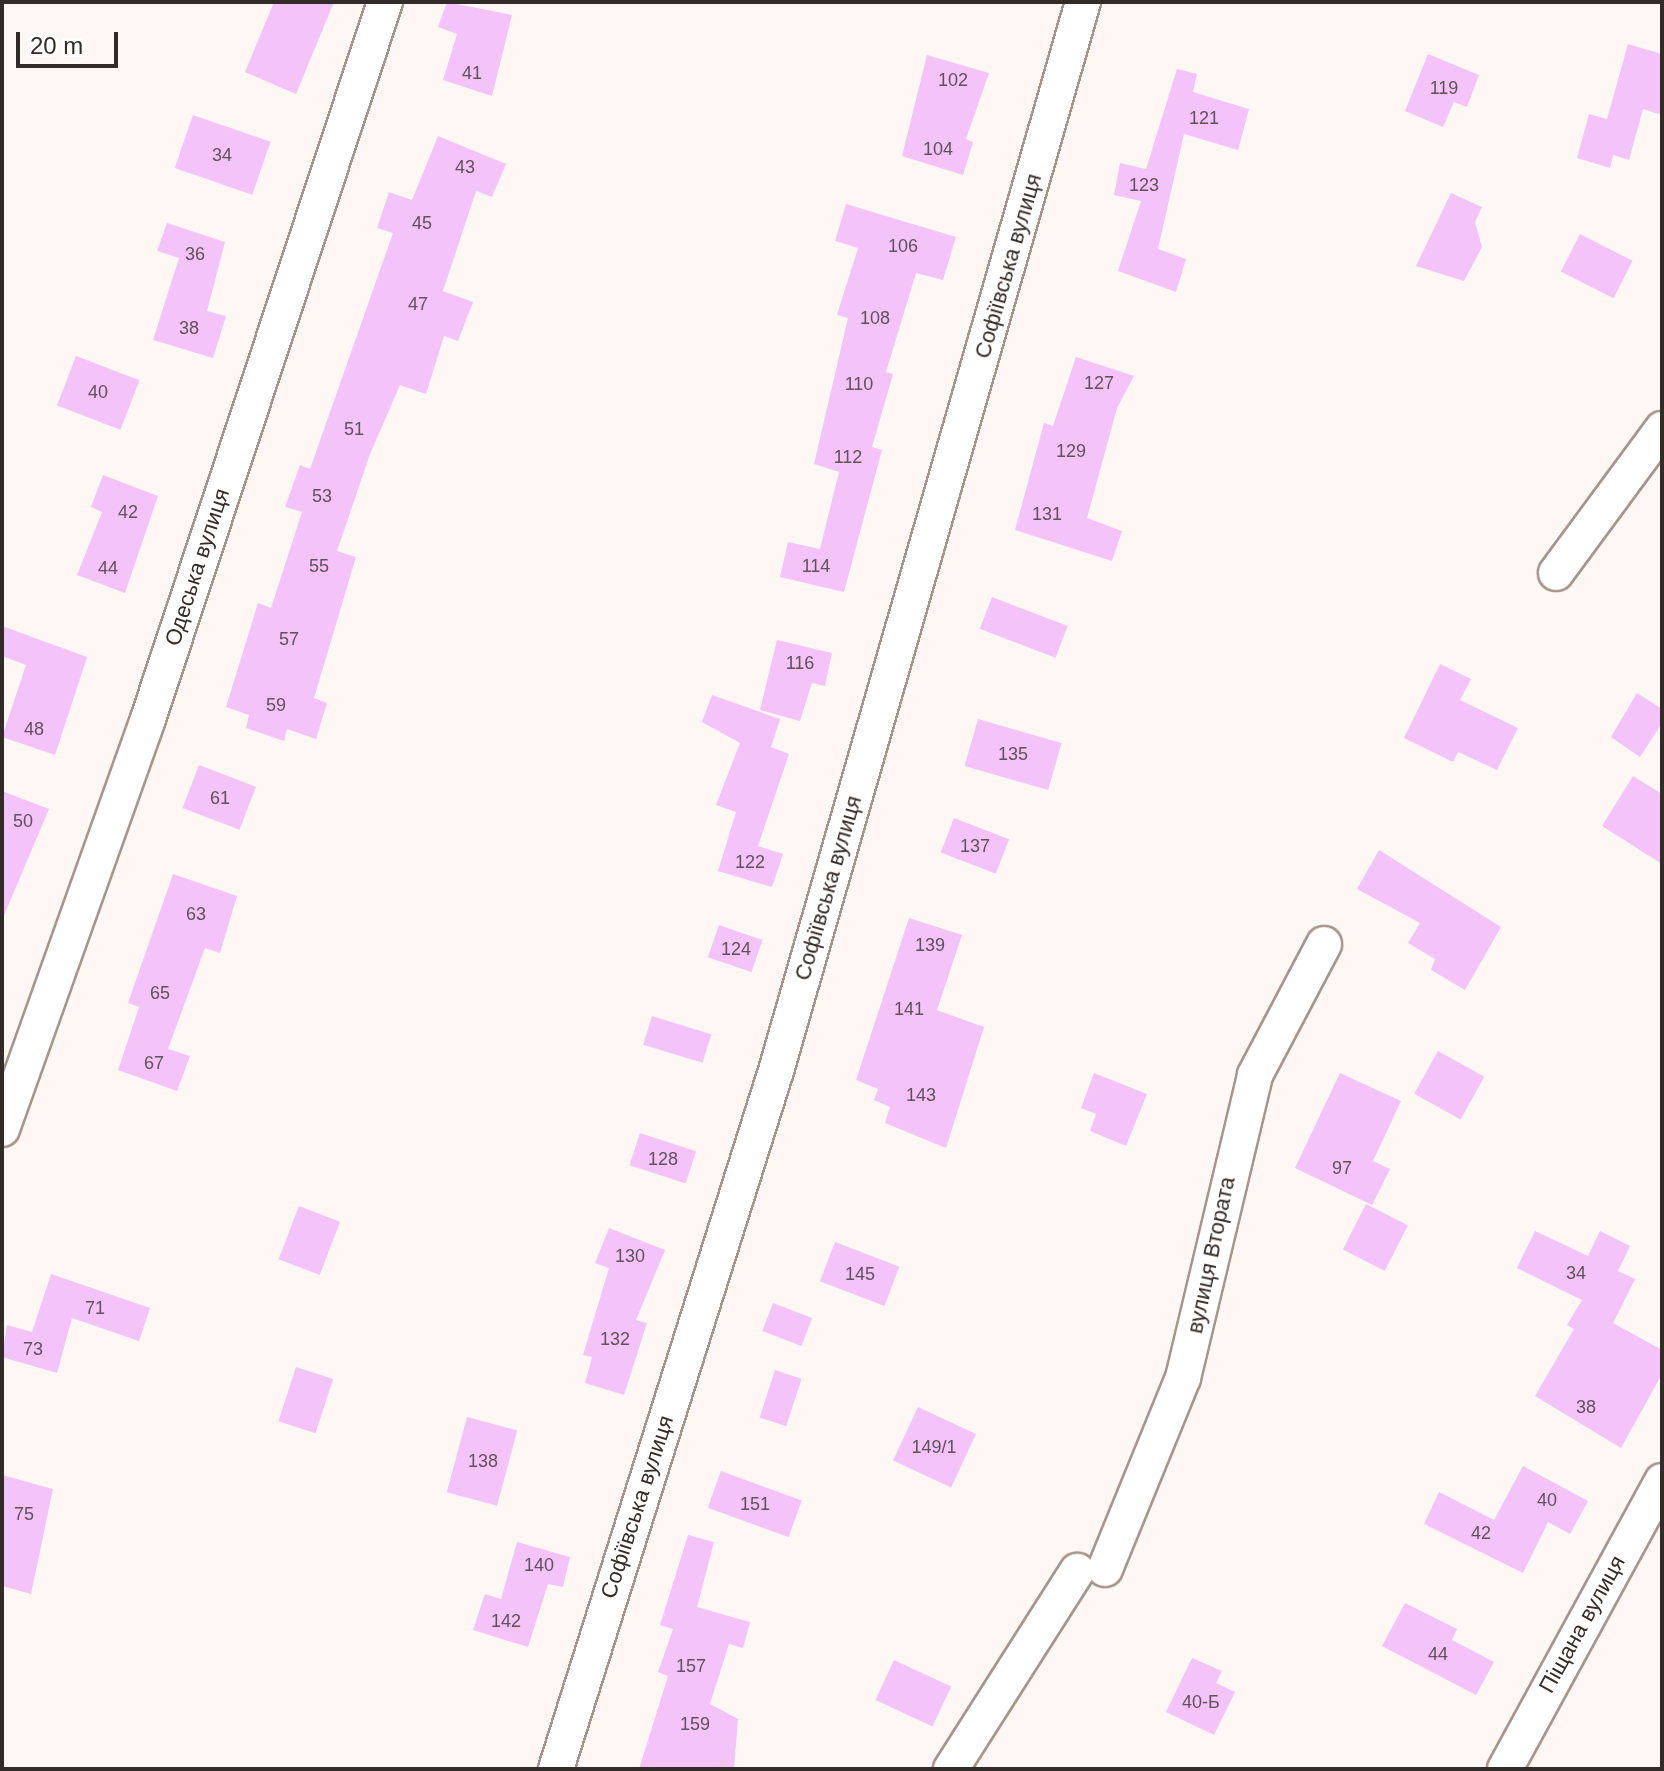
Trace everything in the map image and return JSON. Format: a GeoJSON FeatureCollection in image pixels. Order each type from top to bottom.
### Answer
{"type":"FeatureCollection","features":[{"type":"Feature","properties":{"kind":"street","name":"Одеська вулиця"},"geometry":{"type":"LineString","coordinates":[[2,1129],[148,719],[385,2]]}},
{"type":"Feature","properties":{"kind":"street","name":"Софіївська вулиця"},"geometry":{"type":"LineString","coordinates":[[556,1769],[776,1071],[1083,2]]}},
{"type":"Feature","properties":{"kind":"street"},"geometry":{"type":"LineString","coordinates":[[1556,573],[1662,429]]}},
{"type":"Feature","properties":{"kind":"street","name":"вулиця Втората"},"geometry":{"type":"LineString","coordinates":[[951,1769],[1091,1570],[1183,1378],[1255,1075],[1324,944]]}},
{"type":"Feature","properties":{"kind":"street","name":"Піщана вулиця"},"geometry":{"type":"LineString","coordinates":[[1505,1769],[1662,1481]]}},
{"type":"Feature","properties":{"kind":"building"},"geometry":{"type":"Polygon","coordinates":[[[274,2],[334,2],[296,94],[245,72],[274,2]]]}},
{"type":"Feature","properties":{"kind":"building"},"geometry":{"type":"Polygon","coordinates":[[[447,2],[512,15],[492,96],[443,80],[457,34],[438,27],[447,2]]]}},
{"type":"Feature","properties":{"kind":"building"},"geometry":{"type":"Polygon","coordinates":[[[1628,44],[1662,54],[1662,115],[1643,109],[1629,160],[1613,155],[1610,168],[1577,158],[1589,114],[1607,119],[1628,44]]]}},
{"type":"Feature","properties":{"kind":"building"},"geometry":{"type":"Polygon","coordinates":[[[1428,54],[1479,75],[1467,107],[1454,102],[1443,127],[1405,111],[1428,54]]]}},
{"type":"Feature","properties":{"kind":"building"},"geometry":{"type":"Polygon","coordinates":[[[927,55],[989,73],[966,139],[973,142],[963,175],[902,156],[927,55]]]}},
{"type":"Feature","properties":{"kind":"building"},"geometry":{"type":"Polygon","coordinates":[[[1177,69],[1197,74],[1193,92],[1249,109],[1238,150],[1184,134],[1158,249],[1186,259],[1176,292],[1118,271],[1141,201],[1114,195],[1120,163],[1146,169],[1177,69]]]}},
{"type":"Feature","properties":{"kind":"building"},"geometry":{"type":"Polygon","coordinates":[[[193,115],[271,142],[252,195],[175,168],[193,115]]]}},
{"type":"Feature","properties":{"kind":"building"},"geometry":{"type":"Polygon","coordinates":[[[438,136],[506,164],[492,197],[476,191],[443,291],[473,302],[458,341],[444,336],[426,394],[400,385],[370,454],[337,551],[356,557],[314,698],[327,703],[316,739],[287,729],[284,741],[246,728],[249,715],[226,707],[258,603],[271,608],[302,512],[285,507],[300,465],[310,469],[393,233],[377,228],[389,192],[412,200],[438,136]]]}},
{"type":"Feature","properties":{"kind":"building"},"geometry":{"type":"Polygon","coordinates":[[[1451,193],[1482,207],[1475,222],[1482,247],[1464,281],[1416,266],[1451,193]]]}},
{"type":"Feature","properties":{"kind":"building"},"geometry":{"type":"Polygon","coordinates":[[[846,204],[956,237],[943,280],[916,273],[886,372],[893,374],[872,447],[882,450],[844,592],[780,577],[788,542],[820,549],[839,472],[814,464],[848,318],[837,315],[858,248],[835,241],[846,204]]]}},
{"type":"Feature","properties":{"kind":"building"},"geometry":{"type":"Polygon","coordinates":[[[167,223],[225,242],[207,311],[226,316],[213,358],[153,340],[179,258],[157,251],[167,223]]]}},
{"type":"Feature","properties":{"kind":"building"},"geometry":{"type":"Polygon","coordinates":[[[1580,234],[1633,261],[1614,298],[1561,271],[1580,234]]]}},
{"type":"Feature","properties":{"kind":"building"},"geometry":{"type":"Polygon","coordinates":[[[76,356],[139,380],[120,430],[57,405],[76,356]]]}},
{"type":"Feature","properties":{"kind":"building"},"geometry":{"type":"Polygon","coordinates":[[[1076,357],[1134,376],[1117,408],[1087,518],[1122,531],[1112,561],[1015,530],[1044,423],[1053,426],[1076,357]]]}},
{"type":"Feature","properties":{"kind":"building"},"geometry":{"type":"Polygon","coordinates":[[[103,475],[158,496],[125,593],[77,575],[102,512],[91,507],[103,475]]]}},
{"type":"Feature","properties":{"kind":"building"},"geometry":{"type":"Polygon","coordinates":[[[992,597],[1068,626],[1055,658],[980,629],[992,597]]]}},
{"type":"Feature","properties":{"kind":"building"},"geometry":{"type":"Polygon","coordinates":[[[2,626],[87,657],[55,755],[2,737],[26,665],[2,656],[2,626]]]}},
{"type":"Feature","properties":{"kind":"building"},"geometry":{"type":"Polygon","coordinates":[[[777,640],[832,653],[825,686],[812,683],[800,721],[760,710],[777,640]]]}},
{"type":"Feature","properties":{"kind":"building"},"geometry":{"type":"Polygon","coordinates":[[[1440,664],[1471,679],[1460,700],[1518,728],[1497,770],[1458,752],[1453,762],[1404,738],[1440,664]]]}},
{"type":"Feature","properties":{"kind":"building"},"geometry":{"type":"Polygon","coordinates":[[[1637,693],[1662,709],[1662,723],[1640,757],[1611,737],[1637,693]]]}},
{"type":"Feature","properties":{"kind":"building"},"geometry":{"type":"Polygon","coordinates":[[[712,695],[780,719],[771,747],[789,754],[758,846],[783,854],[772,887],[718,871],[736,812],[716,805],[740,743],[702,722],[712,695]]]}},
{"type":"Feature","properties":{"kind":"building"},"geometry":{"type":"Polygon","coordinates":[[[978,719],[1062,743],[1048,790],[964,766],[978,719]]]}},
{"type":"Feature","properties":{"kind":"building"},"geometry":{"type":"Polygon","coordinates":[[[199,765],[256,787],[239,830],[183,808],[199,765]]]}},
{"type":"Feature","properties":{"kind":"building"},"geometry":{"type":"Polygon","coordinates":[[[1633,776],[1662,794],[1662,864],[1602,826],[1633,776]]]}},
{"type":"Feature","properties":{"kind":"building"},"geometry":{"type":"Polygon","coordinates":[[[2,791],[49,809],[2,920],[2,791]]]}},
{"type":"Feature","properties":{"kind":"building"},"geometry":{"type":"Polygon","coordinates":[[[954,818],[1009,839],[996,874],[941,853],[954,818]]]}},
{"type":"Feature","properties":{"kind":"building"},"geometry":{"type":"Polygon","coordinates":[[[1379,850],[1501,927],[1465,990],[1431,970],[1435,959],[1408,943],[1420,923],[1357,889],[1379,850]]]}},
{"type":"Feature","properties":{"kind":"building"},"geometry":{"type":"Polygon","coordinates":[[[173,874],[237,896],[220,953],[205,948],[168,1049],[190,1056],[177,1091],[118,1070],[139,1007],[128,1003],[173,874]]]}},
{"type":"Feature","properties":{"kind":"building"},"geometry":{"type":"Polygon","coordinates":[[[909,918],[962,935],[937,1010],[984,1027],[946,1148],[885,1123],[890,1107],[874,1100],[878,1089],[856,1080],[909,918]]]}},
{"type":"Feature","properties":{"kind":"building"},"geometry":{"type":"Polygon","coordinates":[[[719,925],[762,940],[751,972],[708,957],[719,925]]]}},
{"type":"Feature","properties":{"kind":"building"},"geometry":{"type":"Polygon","coordinates":[[[652,1016],[711,1034],[703,1063],[643,1045],[652,1016]]]}},
{"type":"Feature","properties":{"kind":"building"},"geometry":{"type":"Polygon","coordinates":[[[1438,1051],[1484,1077],[1461,1120],[1414,1094],[1438,1051]]]}},
{"type":"Feature","properties":{"kind":"building"},"geometry":{"type":"Polygon","coordinates":[[[1094,1073],[1147,1094],[1126,1146],[1090,1131],[1096,1114],[1081,1108],[1094,1073]]]}},
{"type":"Feature","properties":{"kind":"building"},"geometry":{"type":"Polygon","coordinates":[[[1340,1073],[1401,1101],[1373,1161],[1390,1169],[1372,1205],[1295,1168],[1340,1073]]]}},
{"type":"Feature","properties":{"kind":"building"},"geometry":{"type":"Polygon","coordinates":[[[640,1133],[696,1151],[686,1184],[629,1165],[640,1133]]]}},
{"type":"Feature","properties":{"kind":"building"},"geometry":{"type":"Polygon","coordinates":[[[1366,1204],[1408,1225],[1385,1271],[1343,1249],[1366,1204]]]}},
{"type":"Feature","properties":{"kind":"building"},"geometry":{"type":"Polygon","coordinates":[[[299,1206],[340,1222],[320,1275],[279,1259],[299,1206]]]}},
{"type":"Feature","properties":{"kind":"building"},"geometry":{"type":"Polygon","coordinates":[[[609,1228],[665,1250],[636,1320],[647,1323],[624,1395],[585,1383],[592,1357],[583,1355],[609,1268],[595,1263],[609,1228]]]}},
{"type":"Feature","properties":{"kind":"building"},"geometry":{"type":"Polygon","coordinates":[[[1535,1231],[1588,1256],[1600,1231],[1630,1246],[1618,1271],[1635,1279],[1613,1323],[1662,1350],[1662,1374],[1621,1448],[1535,1396],[1574,1329],[1567,1325],[1582,1300],[1517,1268],[1535,1231]]]}},
{"type":"Feature","properties":{"kind":"building"},"geometry":{"type":"Polygon","coordinates":[[[835,1242],[899,1267],[884,1306],[820,1281],[835,1242]]]}},
{"type":"Feature","properties":{"kind":"building"},"geometry":{"type":"Polygon","coordinates":[[[51,1274],[150,1308],[139,1341],[72,1318],[57,1373],[2,1357],[7,1325],[32,1332],[51,1274]]]}},
{"type":"Feature","properties":{"kind":"building"},"geometry":{"type":"Polygon","coordinates":[[[773,1303],[812,1318],[801,1346],[762,1331],[773,1303]]]}},
{"type":"Feature","properties":{"kind":"building"},"geometry":{"type":"Polygon","coordinates":[[[296,1367],[333,1379],[315,1433],[278,1421],[296,1367]]]}},
{"type":"Feature","properties":{"kind":"building"},"geometry":{"type":"Polygon","coordinates":[[[775,1370],[802,1379],[786,1426],[760,1418],[775,1370]]]}},
{"type":"Feature","properties":{"kind":"building"},"geometry":{"type":"Polygon","coordinates":[[[918,1407],[976,1434],[951,1488],[893,1460],[918,1407]]]}},
{"type":"Feature","properties":{"kind":"building"},"geometry":{"type":"Polygon","coordinates":[[[467,1417],[517,1430],[497,1506],[447,1492],[467,1417]]]}},
{"type":"Feature","properties":{"kind":"building"},"geometry":{"type":"Polygon","coordinates":[[[1523,1466],[1588,1501],[1570,1534],[1548,1522],[1523,1573],[1424,1524],[1439,1492],[1494,1520],[1523,1466]]]}},
{"type":"Feature","properties":{"kind":"building"},"geometry":{"type":"Polygon","coordinates":[[[721,1471],[802,1500],[788,1537],[708,1508],[721,1471]]]}},
{"type":"Feature","properties":{"kind":"building"},"geometry":{"type":"Polygon","coordinates":[[[2,1475],[53,1489],[31,1594],[2,1586],[2,1475]]]}},
{"type":"Feature","properties":{"kind":"building"},"geometry":{"type":"Polygon","coordinates":[[[688,1535],[714,1542],[697,1607],[750,1622],[743,1648],[729,1644],[710,1704],[738,1719],[734,1769],[639,1769],[668,1676],[658,1672],[673,1629],[660,1625],[688,1535]]]}},
{"type":"Feature","properties":{"kind":"building"},"geometry":{"type":"Polygon","coordinates":[[[517,1542],[570,1557],[563,1587],[548,1584],[528,1647],[473,1630],[485,1594],[501,1599],[517,1542]]]}},
{"type":"Feature","properties":{"kind":"building"},"geometry":{"type":"Polygon","coordinates":[[[1405,1603],[1457,1629],[1452,1640],[1494,1662],[1476,1695],[1382,1646],[1405,1603]]]}},
{"type":"Feature","properties":{"kind":"building"},"geometry":{"type":"Polygon","coordinates":[[[1192,1658],[1222,1671],[1216,1683],[1235,1692],[1214,1735],[1166,1712],[1192,1658]]]}},
{"type":"Feature","properties":{"kind":"building"},"geometry":{"type":"Polygon","coordinates":[[[894,1660],[951,1687],[933,1727],[875,1700],[894,1660]]]}}]}
